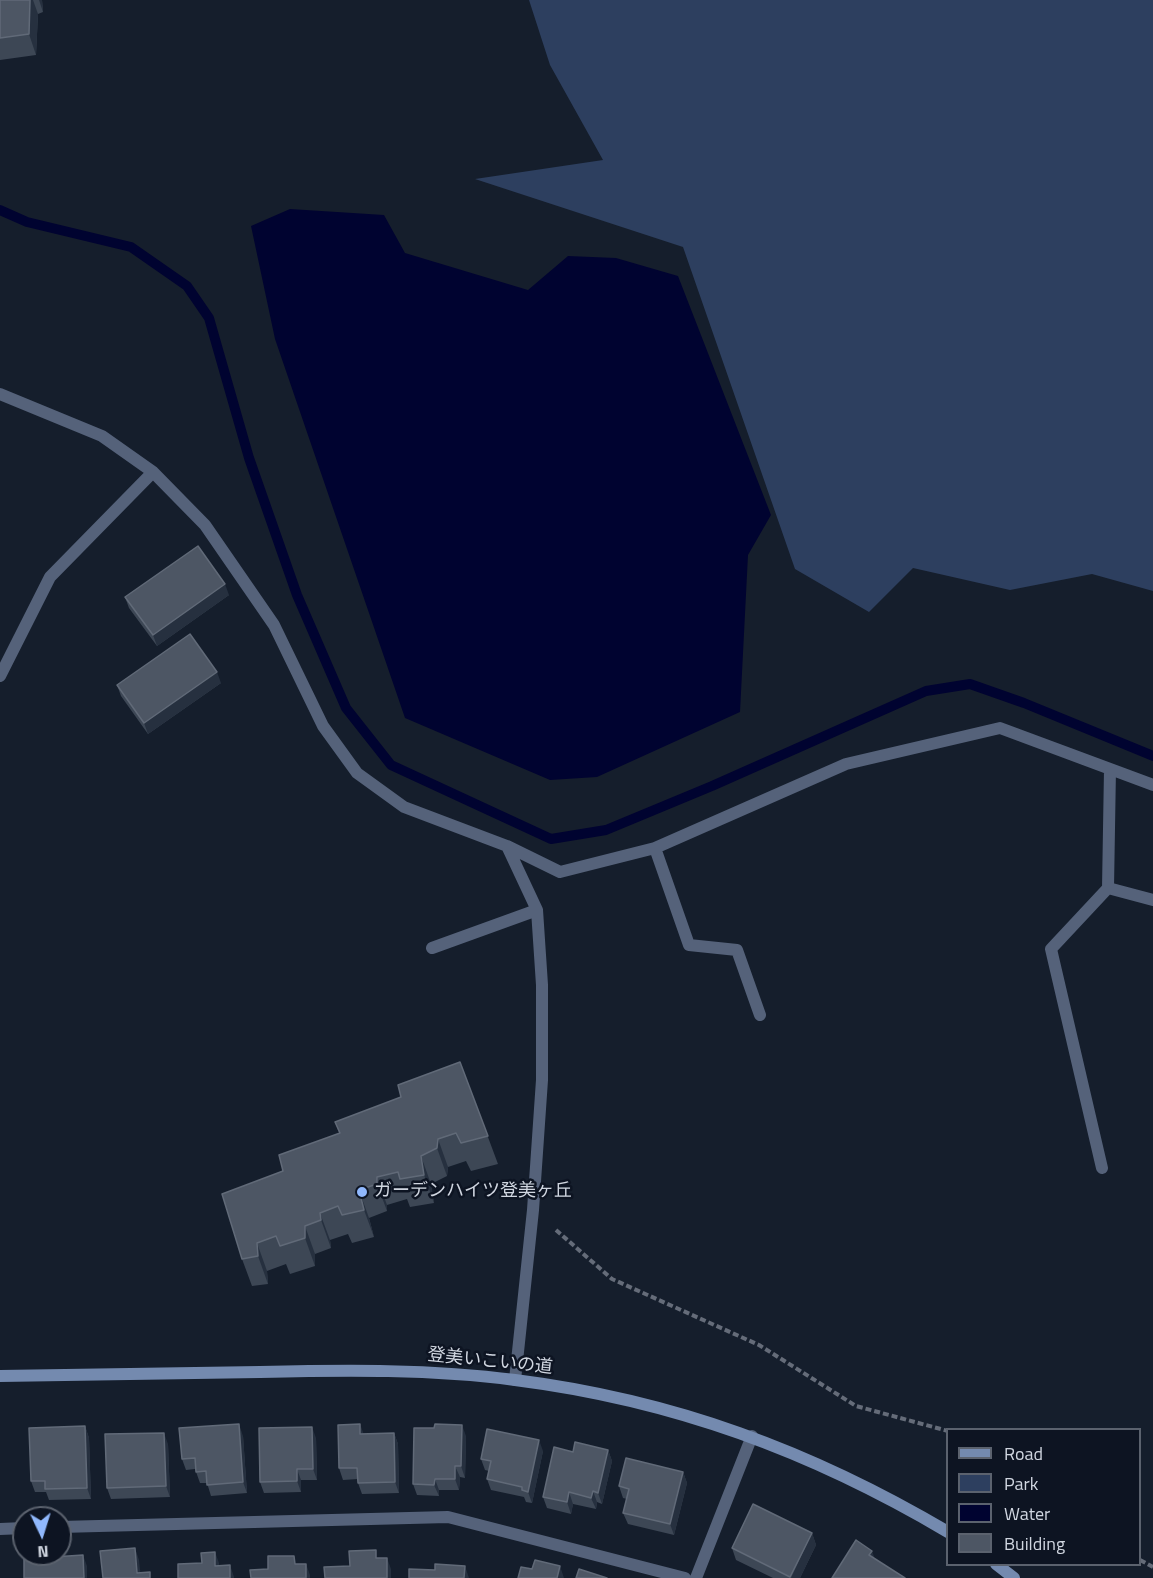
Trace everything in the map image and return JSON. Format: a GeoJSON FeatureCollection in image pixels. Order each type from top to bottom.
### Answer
{"type":"FeatureCollection","features":[{"type":"Feature","properties":{"kind":"street"},"geometry":{"type":"LineString","coordinates":[[0,394],[102,436],[153,472],[205,525],[274,625],[323,726],[357,772],[404,807],[507,846],[560,872],[655,848],[846,764],[1000,728],[1153,785]]}},
{"type":"Feature","properties":{"kind":"street"},"geometry":{"type":"LineString","coordinates":[[0,676],[50,577],[153,472]]}},
{"type":"Feature","properties":{"kind":"street"},"geometry":{"type":"LineString","coordinates":[[1102,1168],[1051,950],[1108,888],[1110,769]]}},
{"type":"Feature","properties":{"kind":"street"},"geometry":{"type":"LineString","coordinates":[[507,846],[537,910],[542,985],[542,1080],[533,1210],[515,1380]]}},
{"type":"Feature","properties":{"kind":"street"},"geometry":{"type":"LineString","coordinates":[[655,848],[689,945],[737,950],[760,1015]]}},
{"type":"Feature","properties":{"kind":"street"},"geometry":{"type":"LineString","coordinates":[[1108,888],[1153,900]]}},
{"type":"Feature","properties":{"kind":"street"},"geometry":{"type":"LineString","coordinates":[[432,948],[537,910]]}},
{"type":"Feature","properties":{"kind":"street","name":"登美いこいの道"},"geometry":{"type":"LineString","coordinates":[[0,1376],[387,1370],[515,1380],[617,1397],[686,1415],[752,1436],[860,1483],[946,1531]]}},
{"type":"Feature","properties":{"kind":"street"},"geometry":{"type":"LineString","coordinates":[[696,1578],[752,1436]]}},
{"type":"Feature","properties":{"kind":"street"},"geometry":{"type":"LineString","coordinates":[[72,1527],[448,1517],[685,1578]]}},
{"type":"Feature","properties":{"kind":"street"},"geometry":{"type":"LineString","coordinates":[[999,1566],[1014,1578]]}},
{"type":"Feature","properties":{"kind":"path"},"geometry":{"type":"LineString","coordinates":[[533,1210],[612,1279],[759,1345],[856,1406],[946,1430]]}},
{"type":"Feature","properties":{"kind":"green space"},"geometry":{"type":"Polygon","coordinates":[[[529,0],[1153,0],[1153,591],[1092,574],[1010,590],[913,568],[869,612],[795,569],[683,247],[475,179],[603,160],[550,65],[529,0]]]}},
{"type":"Feature","properties":{"kind":"water"},"geometry":{"type":"Polygon","coordinates":[[[290,209],[384,215],[405,253],[528,290],[568,256],[616,258],[678,276],[771,515],[748,555],[740,712],[597,777],[550,780],[405,718],[275,339],[251,226],[290,209]]]}},
{"type":"Feature","properties":{"kind":"building"},"geometry":{"type":"Polygon","coordinates":[[[0,0],[30,0],[29,34],[0,38],[0,0]]]}},
{"type":"Feature","properties":{"kind":"building"},"geometry":{"type":"Polygon","coordinates":[[[198,546],[225,584],[153,635],[125,597],[198,546]]]}},
{"type":"Feature","properties":{"kind":"building"},"geometry":{"type":"Polygon","coordinates":[[[190,634],[217,672],[144,723],[117,685],[190,634]]]}},
{"type":"Feature","properties":{"kind":"building"},"geometry":{"type":"Polygon","coordinates":[[[460,1062],[488,1136],[461,1143],[456,1133],[438,1139],[437,1148],[421,1156],[424,1175],[400,1179],[398,1172],[377,1177],[377,1184],[359,1190],[364,1210],[342,1215],[338,1206],[320,1213],[321,1220],[305,1226],[305,1238],[280,1246],[276,1236],[257,1243],[258,1256],[242,1259],[222,1194],[283,1171],[279,1155],[340,1133],[335,1122],[401,1097],[398,1085],[460,1062]]]}},
{"type":"Feature","properties":{"kind":"building"},"geometry":{"type":"Polygon","coordinates":[[[239,1424],[243,1482],[207,1485],[206,1471],[196,1472],[195,1458],[182,1459],[179,1428],[239,1424]]]}},
{"type":"Feature","properties":{"kind":"building"},"geometry":{"type":"Polygon","coordinates":[[[360,1424],[360,1434],[394,1433],[395,1482],[358,1483],[357,1468],[339,1468],[338,1425],[360,1424]]]}},
{"type":"Feature","properties":{"kind":"building"},"geometry":{"type":"Polygon","coordinates":[[[435,1424],[462,1425],[461,1466],[455,1466],[455,1479],[435,1479],[434,1485],[413,1484],[414,1428],[434,1428],[435,1424]]]}},
{"type":"Feature","properties":{"kind":"building"},"geometry":{"type":"Polygon","coordinates":[[[85,1426],[87,1488],[45,1489],[45,1481],[31,1481],[29,1428],[85,1426]]]}},
{"type":"Feature","properties":{"kind":"building"},"geometry":{"type":"Polygon","coordinates":[[[312,1427],[313,1469],[297,1469],[297,1481],[260,1482],[259,1428],[312,1427]]]}},
{"type":"Feature","properties":{"kind":"building"},"geometry":{"type":"Polygon","coordinates":[[[487,1429],[539,1440],[528,1492],[522,1490],[522,1487],[487,1479],[491,1461],[481,1459],[487,1429]]]}},
{"type":"Feature","properties":{"kind":"building"},"geometry":{"type":"Polygon","coordinates":[[[164,1433],[166,1486],[107,1488],[105,1434],[164,1433]]]}},
{"type":"Feature","properties":{"kind":"building"},"geometry":{"type":"Polygon","coordinates":[[[575,1442],[608,1450],[598,1493],[593,1491],[591,1498],[569,1492],[567,1502],[543,1497],[554,1447],[573,1452],[575,1442]]]}},
{"type":"Feature","properties":{"kind":"building"},"geometry":{"type":"Polygon","coordinates":[[[626,1458],[683,1472],[670,1524],[623,1513],[629,1489],[619,1486],[626,1458]]]}},
{"type":"Feature","properties":{"kind":"building"},"geometry":{"type":"Polygon","coordinates":[[[753,1504],[812,1533],[790,1577],[732,1548],[753,1504]]]}},
{"type":"Feature","properties":{"kind":"building"},"geometry":{"type":"Polygon","coordinates":[[[856,1540],[872,1551],[869,1555],[905,1578],[832,1578],[856,1540]]]}},
{"type":"Feature","properties":{"kind":"building"},"geometry":{"type":"Polygon","coordinates":[[[135,1548],[137,1573],[150,1572],[150,1578],[103,1578],[100,1551],[135,1548]]]}},
{"type":"Feature","properties":{"kind":"building"},"geometry":{"type":"Polygon","coordinates":[[[376,1550],[376,1558],[387,1558],[387,1578],[325,1578],[324,1567],[350,1566],[349,1551],[376,1550]]]}},
{"type":"Feature","properties":{"kind":"building"},"geometry":{"type":"Polygon","coordinates":[[[215,1552],[215,1566],[230,1565],[230,1578],[178,1578],[178,1564],[202,1563],[201,1553],[215,1552]]]}},
{"type":"Feature","properties":{"kind":"building"},"geometry":{"type":"Polygon","coordinates":[[[83,1555],[84,1578],[24,1578],[24,1566],[72,1566],[72,1556],[83,1555]]]}},
{"type":"Feature","properties":{"kind":"building"},"geometry":{"type":"Polygon","coordinates":[[[268,1556],[294,1556],[295,1564],[306,1564],[306,1578],[251,1578],[250,1570],[268,1569],[268,1556]]]}},
{"type":"Feature","properties":{"kind":"building"},"geometry":{"type":"Polygon","coordinates":[[[535,1560],[560,1566],[557,1578],[518,1578],[521,1567],[532,1569],[535,1560]]]}},
{"type":"Feature","properties":{"kind":"building"},"geometry":{"type":"Polygon","coordinates":[[[435,1564],[465,1566],[464,1578],[409,1578],[409,1569],[435,1570],[435,1564]]]}},
{"type":"Feature","properties":{"kind":"building"},"geometry":{"type":"Polygon","coordinates":[[[579,1569],[607,1578],[576,1578],[579,1569]]]}},
{"type":"Feature","properties":{"kind":"waterway"},"geometry":{"type":"LineString","coordinates":[[0,210],[27,222],[131,247],[187,286],[209,318],[249,458],[297,595],[346,708],[391,765],[551,839],[606,830],[712,786],[926,691],[970,684],[1024,703],[1153,756]]}},
{"type":"Feature","properties":{"kind":"place","name":"ガーデンハイツ登美ヶ丘"},"geometry":{"type":"Point","coordinates":[362,1192]}}]}
